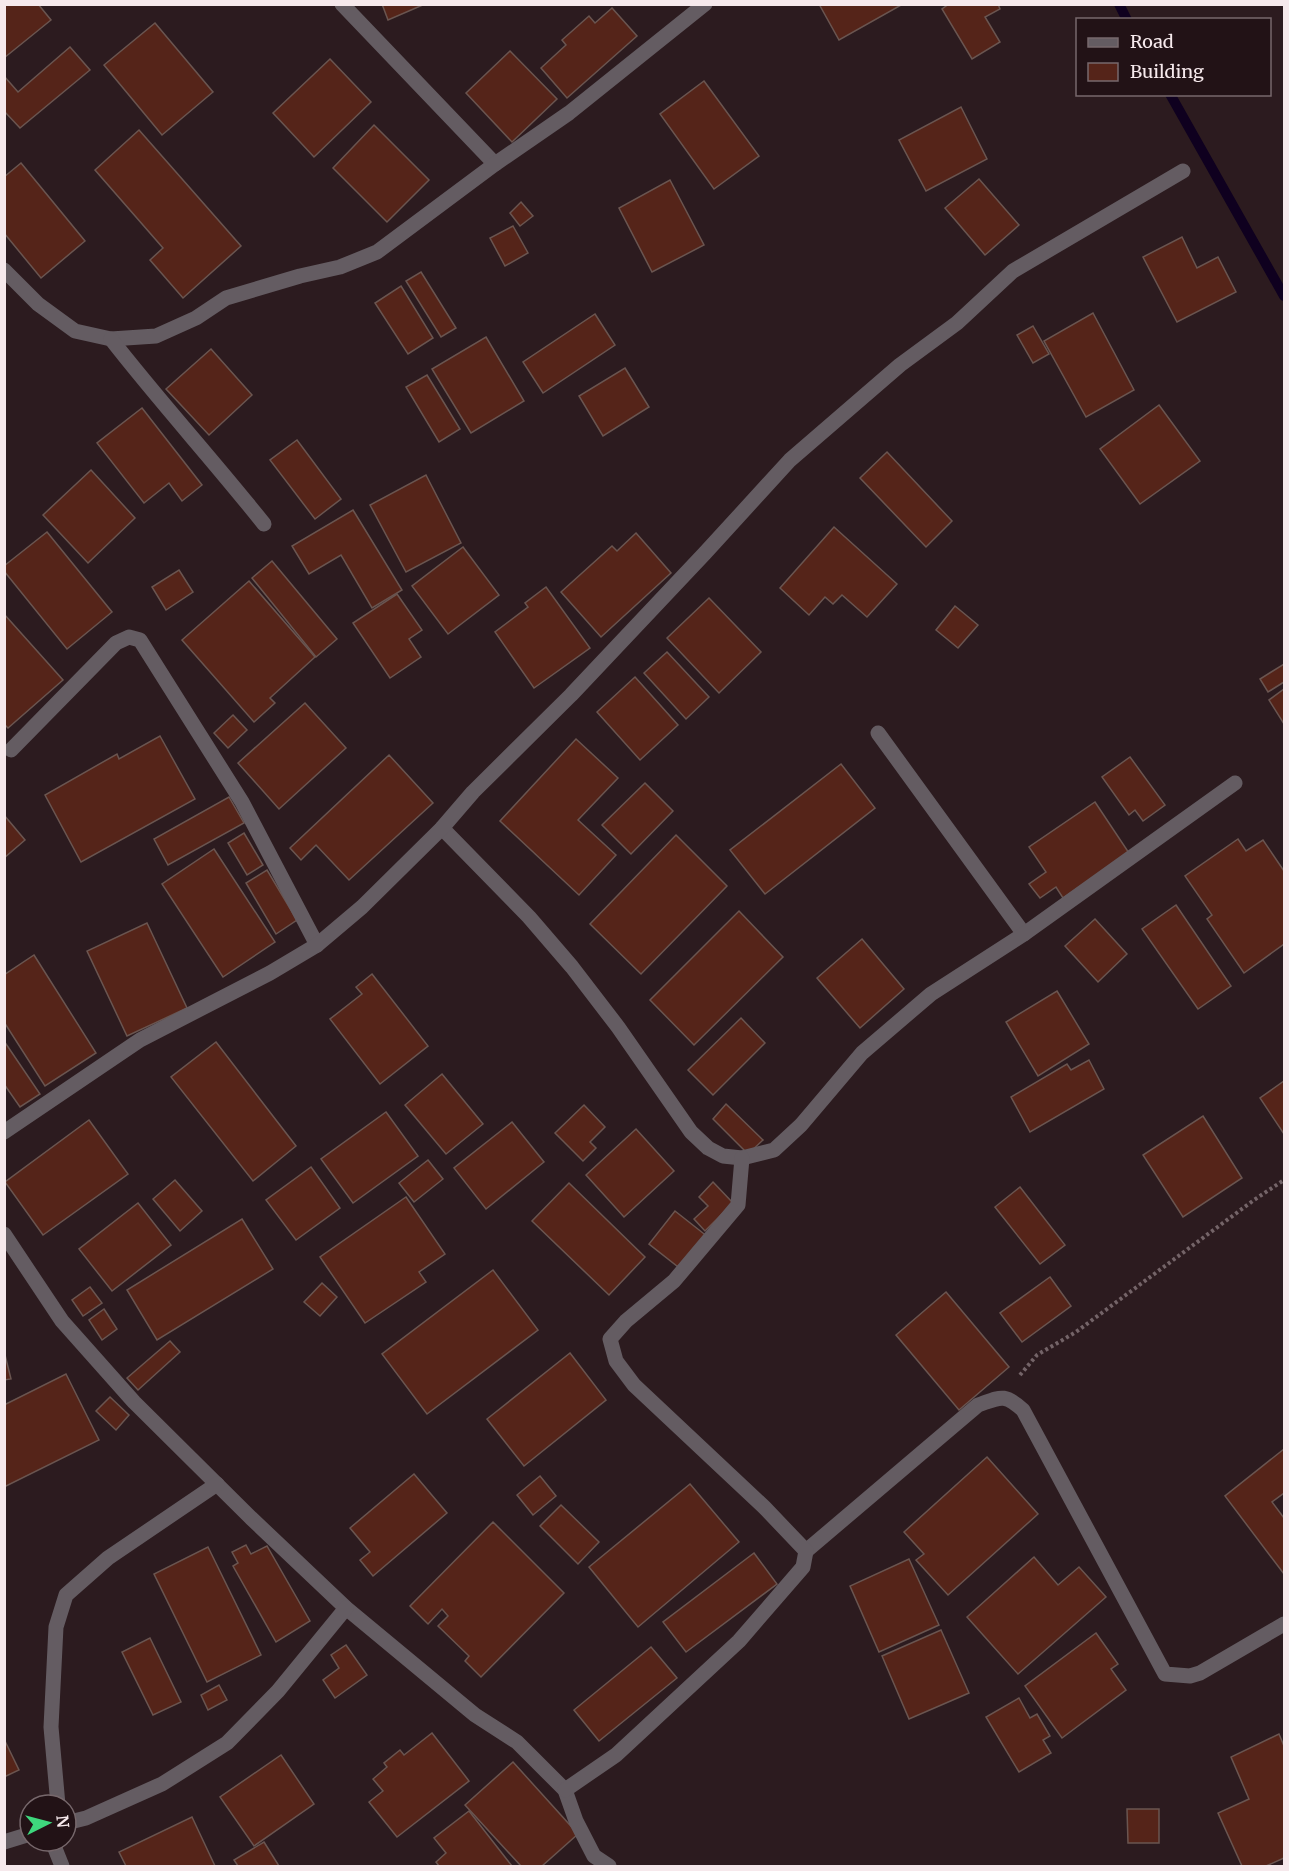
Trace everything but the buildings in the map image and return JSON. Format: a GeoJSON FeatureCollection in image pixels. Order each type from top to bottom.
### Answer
{"type":"FeatureCollection","features":[{"type":"Feature","properties":{"kind":"street"},"geometry":{"type":"LineString","coordinates":[[342,4],[495,164]]}},
{"type":"Feature","properties":{"kind":"street"},"geometry":{"type":"LineString","coordinates":[[4,270],[38,304],[75,331],[111,339],[156,336],[196,318],[226,298],[300,276],[340,267],[377,252],[495,164],[569,113],[705,4]]}},
{"type":"Feature","properties":{"kind":"street"},"geometry":{"type":"LineString","coordinates":[[4,1132],[140,1040],[270,973],[317,945],[362,907],[442,828],[473,792],[571,694],[790,460],[815,437],[900,365],[957,323],[1013,271],[1183,171]]}},
{"type":"Feature","properties":{"kind":"street"},"geometry":{"type":"LineString","coordinates":[[111,339],[159,400],[224,473],[264,524]]}},
{"type":"Feature","properties":{"kind":"street"},"geometry":{"type":"LineString","coordinates":[[11,750],[116,643],[129,637],[140,640],[242,802],[317,945]]}},
{"type":"Feature","properties":{"kind":"street"},"geometry":{"type":"LineString","coordinates":[[878,733],[1024,934]]}},
{"type":"Feature","properties":{"kind":"street"},"geometry":{"type":"LineString","coordinates":[[442,828],[530,917],[572,967],[691,1132],[708,1148],[723,1156],[742,1158],[774,1150],[801,1125],[862,1053],[896,1023],[963,972],[1024,934],[1235,783]]}},
{"type":"Feature","properties":{"kind":"street"},"geometry":{"type":"LineString","coordinates":[[742,1158],[738,1205],[674,1281],[626,1321],[610,1338],[616,1361],[634,1384],[764,1507],[806,1551]]}},
{"type":"Feature","properties":{"kind":"street"},"geometry":{"type":"LineString","coordinates":[[4,1234],[62,1321],[134,1402],[346,1608],[475,1715],[517,1742],[565,1790],[576,1821],[594,1856],[609,1866]]}},
{"type":"Feature","properties":{"kind":"street"},"geometry":{"type":"LineString","coordinates":[[565,1790],[616,1755],[739,1641],[803,1567],[806,1551],[978,1406],[1000,1398],[1012,1400],[1023,1410],[1165,1674],[1190,1676],[1200,1673],[1284,1624]]}},
{"type":"Feature","properties":{"kind":"street"},"geometry":{"type":"LineString","coordinates":[[57,1793],[51,1727],[56,1627],[66,1595],[108,1558],[217,1484]]}},
{"type":"Feature","properties":{"kind":"street"},"geometry":{"type":"LineString","coordinates":[[78,1820],[162,1784],[227,1743],[278,1691],[346,1608]]}},
{"type":"Feature","properties":{"kind":"path"},"geometry":{"type":"LineString","coordinates":[[1000,1398],[1037,1355],[1076,1332],[1284,1180]]}},
{"type":"Feature","properties":{"kind":"waterway"},"geometry":{"type":"LineString","coordinates":[[1119,4],[1126,18]]}},
{"type":"Feature","properties":{"kind":"waterway"},"geometry":{"type":"LineString","coordinates":[[1171,96],[1284,296]]}}]}
